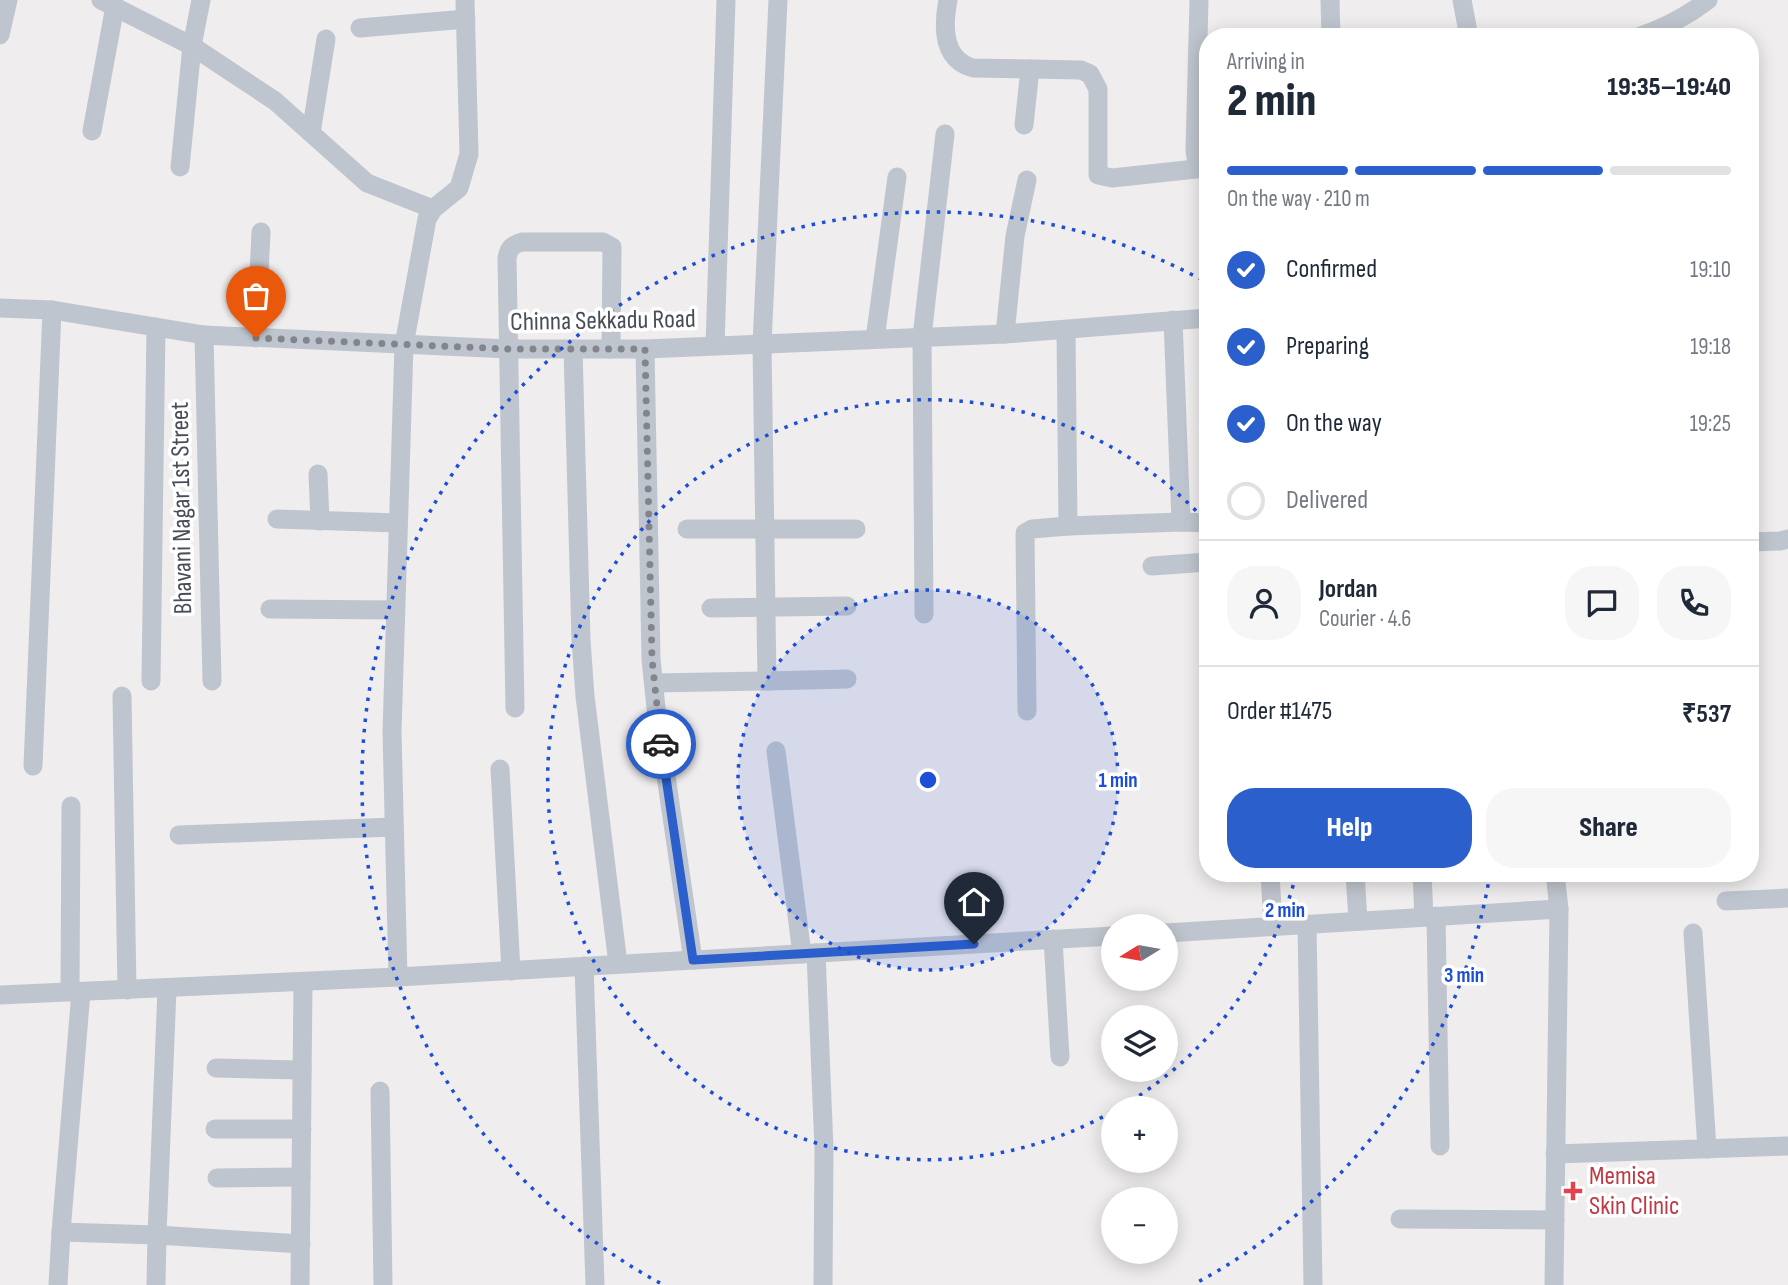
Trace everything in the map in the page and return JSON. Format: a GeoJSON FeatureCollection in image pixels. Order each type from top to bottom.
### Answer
{"type":"FeatureCollection","features":[{"type":"Feature","properties":{"kind":"street"},"geometry":{"type":"LineString","coordinates":[[0,35],[8,0]]}},
{"type":"Feature","properties":{"kind":"street"},"geometry":{"type":"LineString","coordinates":[[180,167],[192,46],[201,0]]}},
{"type":"Feature","properties":{"kind":"street"},"geometry":{"type":"LineString","coordinates":[[715,346],[726,0]]}},
{"type":"Feature","properties":{"kind":"street"},"geometry":{"type":"LineString","coordinates":[[767,681],[762,344],[778,0]]}},
{"type":"Feature","properties":{"kind":"street"},"geometry":{"type":"LineString","coordinates":[[948,0],[943,24],[945,35],[956,58],[964,65],[974,68],[1081,70],[1090,74],[1098,89],[1098,175],[1112,178],[1199,168]]}},
{"type":"Feature","properties":{"kind":"street"},"geometry":{"type":"LineString","coordinates":[[1199,0],[1195,152],[1199,164]]}},
{"type":"Feature","properties":{"kind":"street"},"geometry":{"type":"LineString","coordinates":[[1330,0],[1331,28]]}},
{"type":"Feature","properties":{"kind":"street"},"geometry":{"type":"LineString","coordinates":[[1462,0],[1467,28]]}},
{"type":"Feature","properties":{"kind":"street"},"geometry":{"type":"LineString","coordinates":[[1661,28],[1677,21],[1708,0]]}},
{"type":"Feature","properties":{"kind":"street"},"geometry":{"type":"LineString","coordinates":[[92,131],[108,3],[136,7],[275,101],[367,183],[433,209]]}},
{"type":"Feature","properties":{"kind":"street"},"geometry":{"type":"LineString","coordinates":[[360,28],[466,10],[470,154],[459,188],[433,209],[428,219],[404,345],[392,732],[398,978]]}},
{"type":"Feature","properties":{"kind":"street"},"geometry":{"type":"LineString","coordinates":[[311,133],[326,39]]}},
{"type":"Feature","properties":{"kind":"street"},"geometry":{"type":"LineString","coordinates":[[1024,125],[1030,69]]}},
{"type":"Feature","properties":{"kind":"street"},"geometry":{"type":"LineString","coordinates":[[924,614],[922,337],[946,134]]}},
{"type":"Feature","properties":{"kind":"street"},"geometry":{"type":"LineString","coordinates":[[875,339],[897,177]]}},
{"type":"Feature","properties":{"kind":"street"},"geometry":{"type":"LineString","coordinates":[[1005,334],[1015,236],[1027,180]]}},
{"type":"Feature","properties":{"kind":"street"},"geometry":{"type":"LineString","coordinates":[[256,338],[261,232]]}},
{"type":"Feature","properties":{"kind":"street"},"geometry":{"type":"LineString","coordinates":[[515,708],[507,258],[514,244],[603,242],[612,247],[611,349]]}},
{"type":"Feature","properties":{"kind":"street","name":"Chinna Sekkadu Road"},"geometry":{"type":"LineString","coordinates":[[0,308],[52,310],[204,335],[509,349],[645,349],[1005,334],[1199,319]]}},
{"type":"Feature","properties":{"kind":"street"},"geometry":{"type":"LineString","coordinates":[[33,766],[52,310]]}},
{"type":"Feature","properties":{"kind":"street"},"geometry":{"type":"LineString","coordinates":[[1173,320],[1181,522]]}},
{"type":"Feature","properties":{"kind":"street"},"geometry":{"type":"LineString","coordinates":[[151,681],[156,327]]}},
{"type":"Feature","properties":{"kind":"street"},"geometry":{"type":"LineString","coordinates":[[1066,330],[1068,526]]}},
{"type":"Feature","properties":{"kind":"street","name":"Bhavani Nagar 1st Street"},"geometry":{"type":"LineString","coordinates":[[204,335],[212,681]]}},
{"type":"Feature","properties":{"kind":"street"},"geometry":{"type":"LineString","coordinates":[[573,349],[585,696],[618,964]]}},
{"type":"Feature","properties":{"kind":"street"},"geometry":{"type":"LineString","coordinates":[[645,349],[653,683],[693,960]]}},
{"type":"Feature","properties":{"kind":"street"},"geometry":{"type":"LineString","coordinates":[[318,474],[320,521]]}},
{"type":"Feature","properties":{"kind":"street"},"geometry":{"type":"LineString","coordinates":[[277,519],[398,523]]}},
{"type":"Feature","properties":{"kind":"street"},"geometry":{"type":"LineString","coordinates":[[1027,711],[1025,533],[1032,529],[1068,526],[1199,523]]}},
{"type":"Feature","properties":{"kind":"street"},"geometry":{"type":"LineString","coordinates":[[687,529],[856,528]]}},
{"type":"Feature","properties":{"kind":"street"},"geometry":{"type":"LineString","coordinates":[[1759,542],[1788,539]]}},
{"type":"Feature","properties":{"kind":"street"},"geometry":{"type":"LineString","coordinates":[[1152,566],[1199,563]]}},
{"type":"Feature","properties":{"kind":"street"},"geometry":{"type":"LineString","coordinates":[[711,608],[847,606]]}},
{"type":"Feature","properties":{"kind":"street"},"geometry":{"type":"LineString","coordinates":[[270,609],[395,610]]}},
{"type":"Feature","properties":{"kind":"street"},"geometry":{"type":"LineString","coordinates":[[653,683],[847,680]]}},
{"type":"Feature","properties":{"kind":"street"},"geometry":{"type":"LineString","coordinates":[[122,696],[127,989]]}},
{"type":"Feature","properties":{"kind":"street"},"geometry":{"type":"LineString","coordinates":[[776,751],[809,953],[824,1149],[823,1285]]}},
{"type":"Feature","properties":{"kind":"street"},"geometry":{"type":"LineString","coordinates":[[500,769],[511,971]]}},
{"type":"Feature","properties":{"kind":"street"},"geometry":{"type":"LineString","coordinates":[[58,1285],[76,992],[71,806]]}},
{"type":"Feature","properties":{"kind":"street"},"geometry":{"type":"LineString","coordinates":[[179,835],[394,827]]}},
{"type":"Feature","properties":{"kind":"street"},"geometry":{"type":"LineString","coordinates":[[1271,882],[1273,926]]}},
{"type":"Feature","properties":{"kind":"street"},"geometry":{"type":"LineString","coordinates":[[1356,882],[1358,920]]}},
{"type":"Feature","properties":{"kind":"street"},"geometry":{"type":"LineString","coordinates":[[1424,882],[1430,916],[1440,1146]]}},
{"type":"Feature","properties":{"kind":"street"},"geometry":{"type":"LineString","coordinates":[[1554,1285],[1559,909],[1556,882]]}},
{"type":"Feature","properties":{"kind":"street"},"geometry":{"type":"LineString","coordinates":[[1726,901],[1788,898]]}},
{"type":"Feature","properties":{"kind":"street"},"geometry":{"type":"LineString","coordinates":[[1178,932],[1559,909]]}},
{"type":"Feature","properties":{"kind":"street"},"geometry":{"type":"LineString","coordinates":[[1307,924],[1313,1285]]}},
{"type":"Feature","properties":{"kind":"street"},"geometry":{"type":"LineString","coordinates":[[1693,933],[1707,1149]]}},
{"type":"Feature","properties":{"kind":"street"},"geometry":{"type":"LineString","coordinates":[[0,995],[398,978],[1101,937]]}},
{"type":"Feature","properties":{"kind":"street"},"geometry":{"type":"LineString","coordinates":[[1053,939],[1060,1057]]}},
{"type":"Feature","properties":{"kind":"street"},"geometry":{"type":"LineString","coordinates":[[584,966],[595,1285]]}},
{"type":"Feature","properties":{"kind":"street"},"geometry":{"type":"LineString","coordinates":[[300,1285],[303,982]]}},
{"type":"Feature","properties":{"kind":"street"},"geometry":{"type":"LineString","coordinates":[[156,1285],[167,989]]}},
{"type":"Feature","properties":{"kind":"street"},"geometry":{"type":"LineString","coordinates":[[216,1069],[302,1070]]}},
{"type":"Feature","properties":{"kind":"street"},"geometry":{"type":"LineString","coordinates":[[380,1091],[383,1285]]}},
{"type":"Feature","properties":{"kind":"street"},"geometry":{"type":"LineString","coordinates":[[215,1129],[302,1129]]}},
{"type":"Feature","properties":{"kind":"street"},"geometry":{"type":"LineString","coordinates":[[1556,1154],[1788,1146]]}},
{"type":"Feature","properties":{"kind":"street"},"geometry":{"type":"LineString","coordinates":[[217,1178],[301,1177]]}},
{"type":"Feature","properties":{"kind":"street"},"geometry":{"type":"LineString","coordinates":[[1400,1219],[1555,1220]]}},
{"type":"Feature","properties":{"kind":"street"},"geometry":{"type":"LineString","coordinates":[[61,1232],[301,1244]]}},
{"type":"Feature","properties":{"kind":"way so far"},"geometry":{"type":"LineString","coordinates":[[256,338],[509,349],[645,349],[652,659],[661,744]]}},
{"type":"Feature","properties":{"kind":"place","name":"Memisa Skin Clinic"},"geometry":{"type":"Point","coordinates":[1573,1191]}},
{"type":"Feature","properties":{"kind":"route"},"geometry":{"type":"LineString","coordinates":[[661,744],[693,960],[974,944]]}}]}
